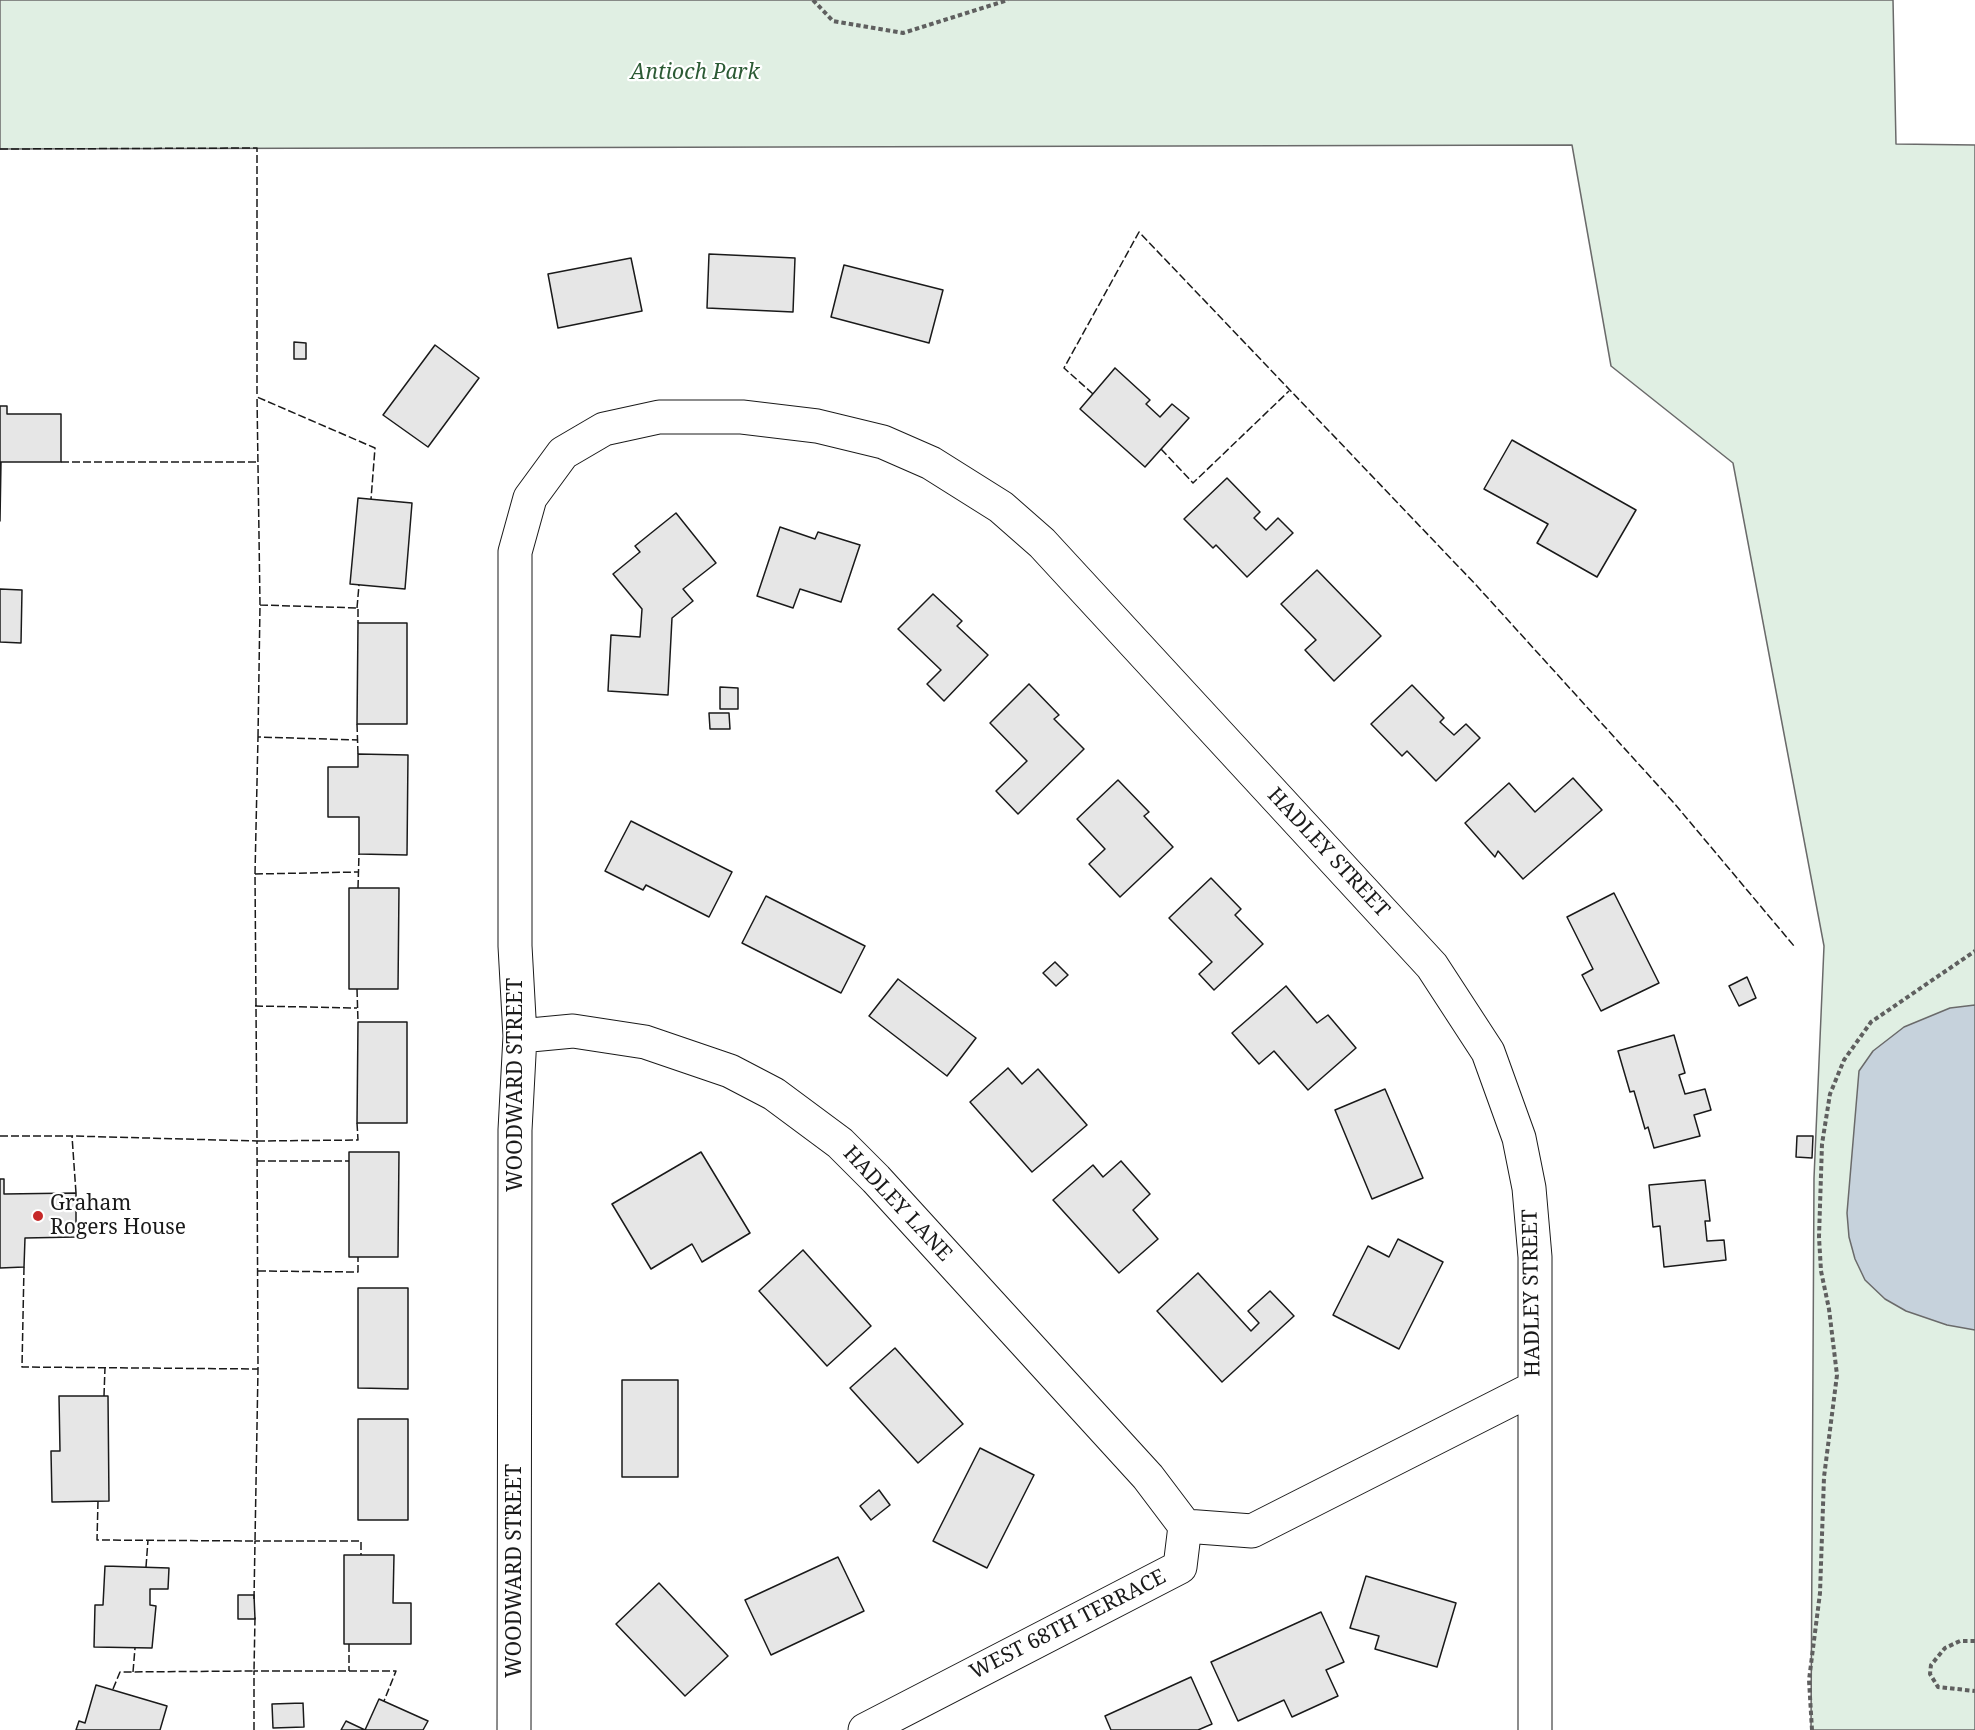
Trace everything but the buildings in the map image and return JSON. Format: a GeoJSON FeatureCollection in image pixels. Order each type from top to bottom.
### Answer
{"type":"FeatureCollection","features":[{"type":"Feature","properties":{"kind":"street","name":"HADLEY STREET"},"geometry":{"type":"LineString","coordinates":[[563,453],[604,429],[659,417],[742,417],[817,426],[883,442],[931,463],[1001,507],[1042,543],[1432,966],[1488,1052],[1519,1138],[1529,1188],[1535,1257],[1535,1730]]}},
{"type":"Feature","properties":{"kind":"street","name":"WOODWARD STREET"},"geometry":{"type":"LineString","coordinates":[[514,1730],[515,1130],[520,1036],[515,946],[515,552],[530,498],[563,453]]}},
{"type":"Feature","properties":{"kind":"street","name":"HADLEY LANE"},"geometry":{"type":"LineString","coordinates":[[520,1036],[573,1031],[645,1042],[730,1071],[774,1094],[840,1143],[876,1179],[1148,1477],[1185,1526]]}},
{"type":"Feature","properties":{"kind":"street"},"geometry":{"type":"LineString","coordinates":[[1185,1526],[1252,1531],[1534,1388]]}},
{"type":"Feature","properties":{"kind":"street","name":"WEST 68TH TERRACE"},"geometry":{"type":"LineString","coordinates":[[865,1730],[1180,1567],[1185,1526]]}},
{"type":"Feature","properties":{"kind":"path"},"geometry":{"type":"LineString","coordinates":[[813,0],[832,21],[903,33],[1008,0]]}},
{"type":"Feature","properties":{"kind":"path"},"geometry":{"type":"LineString","coordinates":[[1812,1730],[1809,1680],[1820,1593],[1824,1477],[1837,1375],[1829,1309],[1821,1271],[1819,1237],[1822,1144],[1830,1094],[1844,1060],[1871,1022],[1975,951]]}},
{"type":"Feature","properties":{"kind":"path"},"geometry":{"type":"LineString","coordinates":[[1975,1641],[1960,1641],[1945,1648],[1931,1665],[1930,1674],[1938,1687],[1975,1691]]}},
{"type":"Feature","properties":{"kind":"green space","name":"Antioch Park"},"geometry":{"type":"Polygon","coordinates":[[[0,0],[1893,0],[1896,144],[1975,145],[1975,1730],[1811,1730],[1814,1178],[1824,946],[1733,463],[1611,366],[1572,145],[0,149],[0,0]]]}},
{"type":"Feature","properties":{"kind":"shaded area"},"geometry":{"type":"Polygon","coordinates":[[[1975,1005],[1975,1330],[1947,1325],[1906,1311],[1885,1299],[1865,1280],[1855,1259],[1849,1237],[1847,1213],[1859,1071],[1873,1051],[1904,1027],[1950,1008],[1975,1005]]]}},
{"type":"Feature","properties":{"kind":"fence"},"geometry":{"type":"LineString","coordinates":[[0,149],[257,148],[257,397]]}},
{"type":"Feature","properties":{"kind":"fence"},"geometry":{"type":"LineString","coordinates":[[1093,394],[1064,368],[1139,232],[1477,586],[1674,803],[1794,946]]}},
{"type":"Feature","properties":{"kind":"fence"},"geometry":{"type":"LineString","coordinates":[[1161,449],[1193,483],[1289,391]]}},
{"type":"Feature","properties":{"kind":"fence"},"geometry":{"type":"LineString","coordinates":[[260,605],[257,397],[375,448],[371,499]]}},
{"type":"Feature","properties":{"kind":"fence"},"geometry":{"type":"LineString","coordinates":[[61,462],[258,462]]}},
{"type":"Feature","properties":{"kind":"fence"},"geometry":{"type":"LineString","coordinates":[[357,608],[359,585]]}},
{"type":"Feature","properties":{"kind":"fence"},"geometry":{"type":"LineString","coordinates":[[258,737],[260,605],[358,608],[358,623]]}},
{"type":"Feature","properties":{"kind":"fence"},"geometry":{"type":"LineString","coordinates":[[357,724],[358,754]]}},
{"type":"Feature","properties":{"kind":"fence"},"geometry":{"type":"LineString","coordinates":[[255,874],[258,737],[358,740]]}},
{"type":"Feature","properties":{"kind":"fence"},"geometry":{"type":"LineString","coordinates":[[358,888],[359,854]]}},
{"type":"Feature","properties":{"kind":"fence"},"geometry":{"type":"LineString","coordinates":[[357,1123],[358,1140],[257,1141],[255,874],[358,872]]}},
{"type":"Feature","properties":{"kind":"fence"},"geometry":{"type":"LineString","coordinates":[[357,989],[358,1022]]}},
{"type":"Feature","properties":{"kind":"fence"},"geometry":{"type":"LineString","coordinates":[[255,1006],[357,1008]]}},
{"type":"Feature","properties":{"kind":"fence"},"geometry":{"type":"LineString","coordinates":[[0,1136],[72,1136],[76,1193]]}},
{"type":"Feature","properties":{"kind":"fence"},"geometry":{"type":"LineString","coordinates":[[24,1267],[22,1367],[258,1369],[257,1141],[72,1136]]}},
{"type":"Feature","properties":{"kind":"fence"},"geometry":{"type":"LineString","coordinates":[[257,1161],[349,1161]]}},
{"type":"Feature","properties":{"kind":"fence"},"geometry":{"type":"LineString","coordinates":[[258,1271],[358,1272],[358,1257]]}},
{"type":"Feature","properties":{"kind":"fence"},"geometry":{"type":"LineString","coordinates":[[104,1396],[105,1367]]}},
{"type":"Feature","properties":{"kind":"fence"},"geometry":{"type":"LineString","coordinates":[[98,1501],[97,1540],[255,1541],[258,1369]]}},
{"type":"Feature","properties":{"kind":"fence"},"geometry":{"type":"LineString","coordinates":[[146,1567],[148,1540]]}},
{"type":"Feature","properties":{"kind":"fence"},"geometry":{"type":"LineString","coordinates":[[254,1599],[255,1541],[361,1541],[361,1555]]}},
{"type":"Feature","properties":{"kind":"fence"},"geometry":{"type":"LineString","coordinates":[[113,1689],[120,1672],[254,1671],[255,1617]]}},
{"type":"Feature","properties":{"kind":"fence"},"geometry":{"type":"LineString","coordinates":[[349,1644],[349,1671]]}},
{"type":"Feature","properties":{"kind":"fence"},"geometry":{"type":"LineString","coordinates":[[133,1672],[135,1648]]}},
{"type":"Feature","properties":{"kind":"fence"},"geometry":{"type":"LineString","coordinates":[[254,1730],[254,1671],[396,1671],[384,1701]]}},
{"type":"Feature","properties":{"kind":"place","name":"Graham Rogers House"},"geometry":{"type":"Point","coordinates":[38,1216]}}]}
